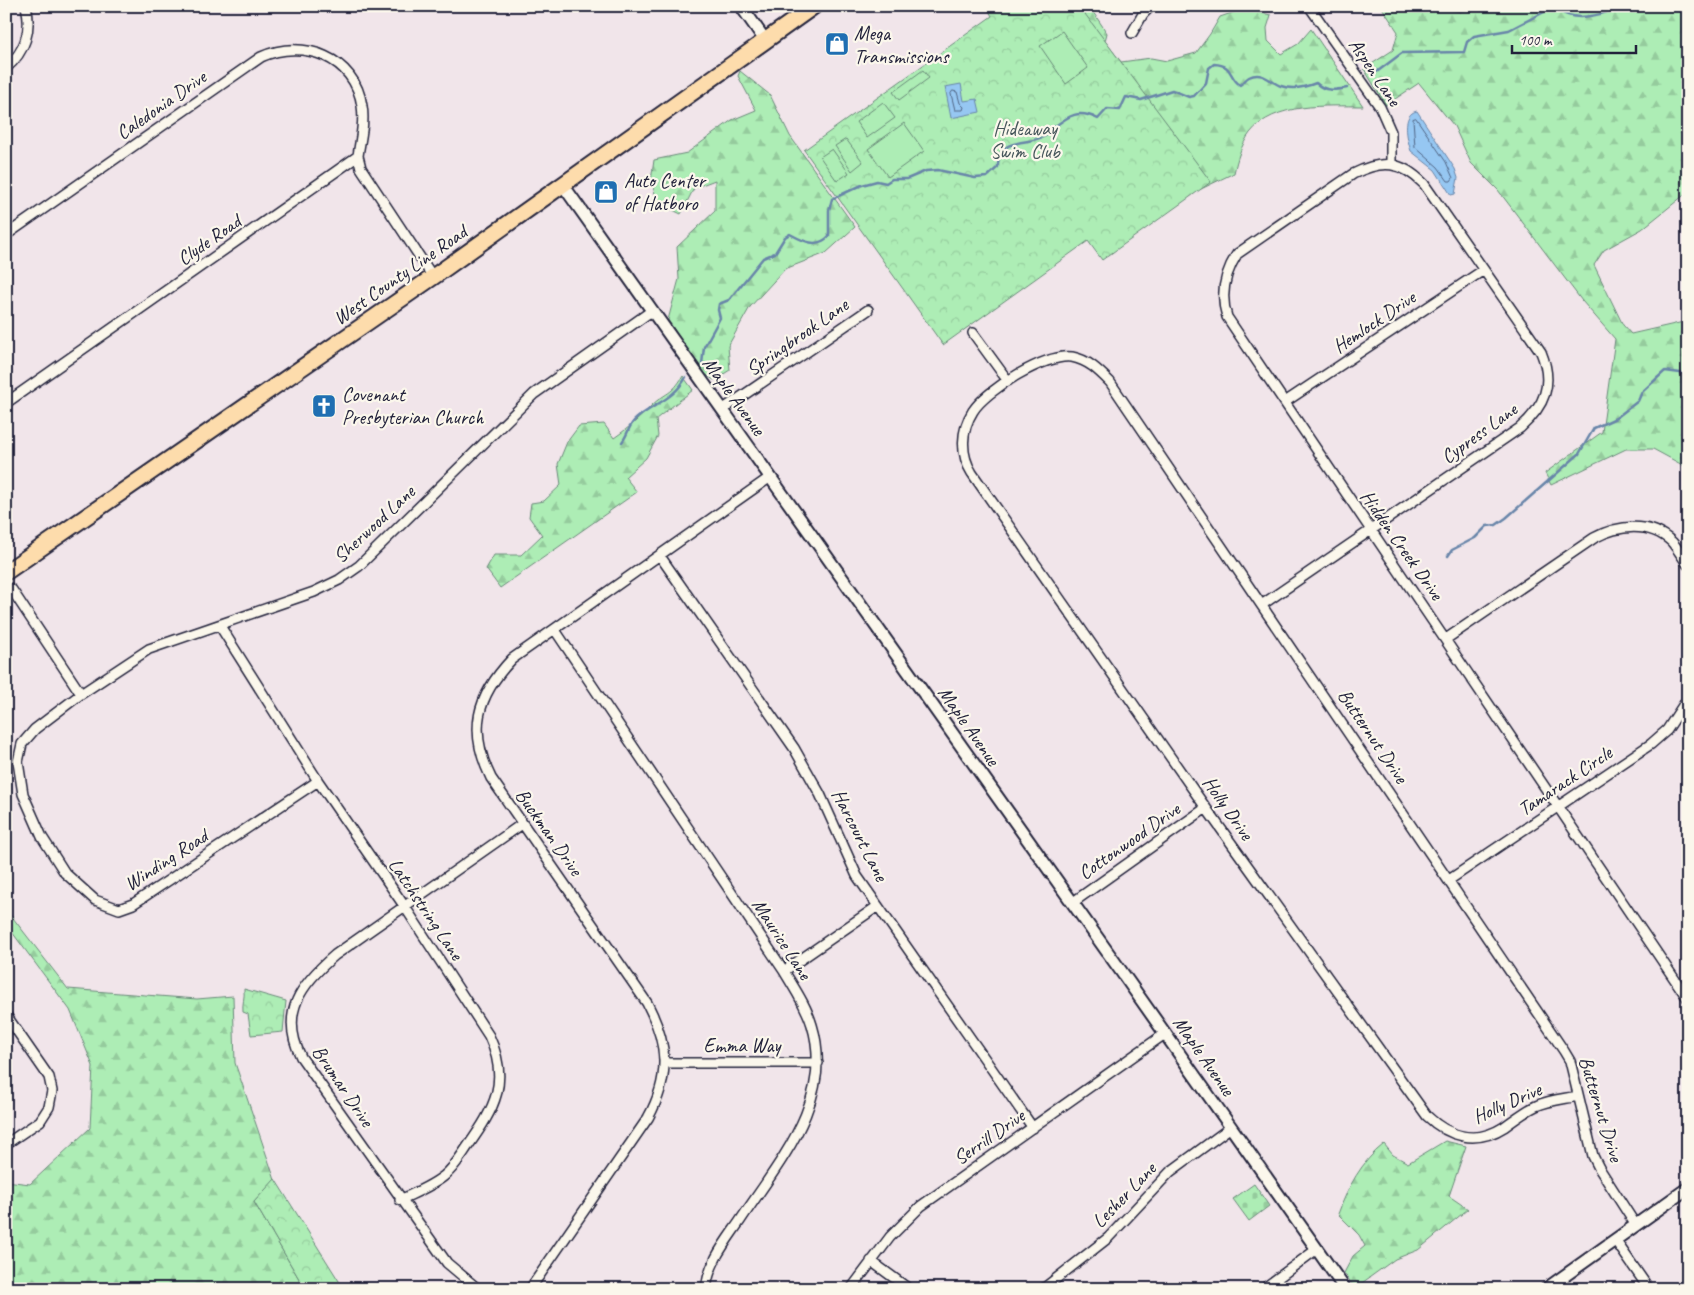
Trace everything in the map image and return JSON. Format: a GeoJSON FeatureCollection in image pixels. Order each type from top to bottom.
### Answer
{"type":"FeatureCollection","features":[{"type":"Feature","properties":{"kind":"main road","name":"West County Line Road"},"geometry":{"type":"LineString","coordinates":[[6,572],[433,277],[814,6]]}},
{"type":"Feature","properties":{"kind":"street"},"geometry":{"type":"LineString","coordinates":[[6,68],[24,44],[28,22],[26,6]]}},
{"type":"Feature","properties":{"kind":"street"},"geometry":{"type":"LineString","coordinates":[[741,6],[766,40]]}},
{"type":"Feature","properties":{"kind":"street"},"geometry":{"type":"LineString","coordinates":[[1132,33],[1143,14],[1151,6]]}},
{"type":"Feature","properties":{"kind":"street","name":"Aspen Lane"},"geometry":{"type":"LineString","coordinates":[[1309,6],[1380,107],[1391,132],[1391,164]]}},
{"type":"Feature","properties":{"kind":"street","name":"Caledonia Drive"},"geometry":{"type":"LineString","coordinates":[[6,235],[261,57],[282,49],[308,50],[332,60],[355,85],[362,104],[363,120],[358,156]]}},
{"type":"Feature","properties":{"kind":"street"},"geometry":{"type":"LineString","coordinates":[[358,156],[361,168],[433,277]]}},
{"type":"Feature","properties":{"kind":"street","name":"Clyde Road"},"geometry":{"type":"LineString","coordinates":[[6,403],[358,156]]}},
{"type":"Feature","properties":{"kind":"street","name":"Cypress Lane"},"geometry":{"type":"LineString","coordinates":[[1263,604],[1520,428],[1536,413],[1546,391],[1547,366],[1541,352],[1482,271],[1424,184],[1405,168],[1391,164]]}},
{"type":"Feature","properties":{"kind":"street","name":"Hidden Creek Drive"},"geometry":{"type":"LineString","coordinates":[[1391,164],[1366,168],[1354,174],[1237,254],[1226,275],[1223,296],[1227,317],[1688,999]]}},
{"type":"Feature","properties":{"kind":"street","name":"Maple Avenue"},"geometry":{"type":"LineString","coordinates":[[563,185],[650,312],[722,410],[1166,1033],[1345,1289]]}},
{"type":"Feature","properties":{"kind":"street","name":"Hemlock Drive"},"geometry":{"type":"LineString","coordinates":[[1285,402],[1482,271]]}},
{"type":"Feature","properties":{"kind":"street","name":"Springbrook Lane"},"geometry":{"type":"LineString","coordinates":[[722,410],[868,310]]}},
{"type":"Feature","properties":{"kind":"street","name":"Sherwood Lane"},"geometry":{"type":"LineString","coordinates":[[81,694],[149,649],[314,592],[339,580],[359,566],[534,394],[650,312]]}},
{"type":"Feature","properties":{"kind":"street"},"geometry":{"type":"LineString","coordinates":[[972,333],[1008,381]]}},
{"type":"Feature","properties":{"kind":"street","name":"Butternut Drive"},"geometry":{"type":"LineString","coordinates":[[1008,381],[1039,363],[1060,357],[1083,360],[1096,368],[1110,382],[1263,604],[1564,1051],[1570,1062],[1588,1139],[1599,1168],[1634,1224]]}},
{"type":"Feature","properties":{"kind":"street","name":"Holly Drive"},"geometry":{"type":"LineString","coordinates":[[1008,381],[981,402],[969,419],[962,448],[967,465],[1206,808],[1427,1116],[1435,1123],[1462,1137],[1485,1135],[1498,1130],[1536,1106],[1578,1096]]}},
{"type":"Feature","properties":{"kind":"street","name":"Buckman Drive"},"geometry":{"type":"LineString","coordinates":[[530,1289],[648,1118],[660,1093],[666,1063],[660,1033],[647,1003],[522,824],[491,778],[482,760],[477,733],[478,720],[485,694],[512,659],[770,478]]}},
{"type":"Feature","properties":{"kind":"street"},"geometry":{"type":"LineString","coordinates":[[1446,639],[1594,538],[1611,530],[1628,527],[1654,532],[1672,543],[1688,565]]}},
{"type":"Feature","properties":{"kind":"street","name":"Harcourt Lane"},"geometry":{"type":"LineString","coordinates":[[660,556],[794,748],[820,794],[857,876],[1033,1128]]}},
{"type":"Feature","properties":{"kind":"street"},"geometry":{"type":"LineString","coordinates":[[6,586],[12,590],[81,694]]}},
{"type":"Feature","properties":{"kind":"street","name":"Latchstring Lane"},"geometry":{"type":"LineString","coordinates":[[220,626],[318,781],[405,907],[489,1036],[499,1063],[500,1079],[492,1110],[450,1171],[443,1177],[400,1200]]}},
{"type":"Feature","properties":{"kind":"street","name":"Maurice Lane"},"geometry":{"type":"LineString","coordinates":[[555,630],[784,971],[809,1017],[816,1044],[818,1063],[812,1096],[800,1130],[713,1262],[706,1289]]}},
{"type":"Feature","properties":{"kind":"street","name":"Winding Road"},"geometry":{"type":"LineString","coordinates":[[81,694],[28,737],[20,752],[18,773],[23,794],[42,837],[65,873],[96,900],[108,905],[119,909],[133,904],[318,781]]}},
{"type":"Feature","properties":{"kind":"street","name":"Tamarack Circle"},"geometry":{"type":"LineString","coordinates":[[1450,880],[1660,737],[1667,730],[1688,698]]}},
{"type":"Feature","properties":{"kind":"street","name":"Cottonwood Drive"},"geometry":{"type":"LineString","coordinates":[[1072,903],[1206,808]]}},
{"type":"Feature","properties":{"kind":"street","name":"Brumar Drive"},"geometry":{"type":"LineString","coordinates":[[478,1289],[446,1263],[400,1200],[301,1058],[292,1033],[296,1000],[307,982],[334,955],[522,824]]}},
{"type":"Feature","properties":{"kind":"street"},"geometry":{"type":"LineString","coordinates":[[784,971],[878,906]]}},
{"type":"Feature","properties":{"kind":"street"},"geometry":{"type":"LineString","coordinates":[[6,1015],[49,1077],[52,1091],[49,1107],[40,1121],[6,1144]]}},
{"type":"Feature","properties":{"kind":"street","name":"Serrill Drive"},"geometry":{"type":"LineString","coordinates":[[851,1289],[870,1261],[890,1237],[921,1206],[1166,1033]]}},
{"type":"Feature","properties":{"kind":"street","name":"Emma Way"},"geometry":{"type":"LineString","coordinates":[[666,1063],[818,1063]]}},
{"type":"Feature","properties":{"kind":"street","name":"Lesher Lane"},"geometry":{"type":"LineString","coordinates":[[1043,1289],[1108,1238],[1170,1172],[1231,1127]]}},
{"type":"Feature","properties":{"kind":"street"},"geometry":{"type":"LineString","coordinates":[[1546,1289],[1615,1240],[1634,1224],[1688,1188]]}},
{"type":"Feature","properties":{"kind":"street"},"geometry":{"type":"LineString","coordinates":[[1615,1240],[1649,1289]]}},
{"type":"Feature","properties":{"kind":"street"},"geometry":{"type":"LineString","coordinates":[[1263,1289],[1317,1249]]}},
{"type":"Feature","properties":{"kind":"street"},"geometry":{"type":"LineString","coordinates":[[870,1261],[909,1289]]}},
{"type":"Feature","properties":{"kind":"green space","name":"Hideaway Swim Club"},"geometry":{"type":"Polygon","coordinates":[[[986,6],[1079,6],[1211,182],[1102,260],[1088,241],[943,345],[804,150],[992,16],[986,6]]]}},
{"type":"Feature","properties":{"kind":"green space"},"geometry":{"type":"Polygon","coordinates":[[[1070,6],[1089,6],[1107,33],[1105,41],[1121,62],[1151,58],[1167,61],[1196,53],[1220,17],[1243,9],[1271,15],[1267,28],[1268,41],[1281,54],[1298,44],[1311,29],[1363,106],[1318,106],[1287,111],[1273,116],[1260,123],[1250,133],[1244,142],[1234,173],[1201,189],[1070,6]]]}},
{"type":"Feature","properties":{"kind":"green space"},"geometry":{"type":"Polygon","coordinates":[[[1381,6],[1440,6],[1460,12],[1471,6],[1688,6],[1688,192],[1642,229],[1604,250],[1594,265],[1623,325],[1631,334],[1688,321],[1688,468],[1653,449],[1626,449],[1551,485],[1545,473],[1602,432],[1615,339],[1582,301],[1498,190],[1471,163],[1454,126],[1419,83],[1386,105],[1364,69],[1393,50],[1398,32],[1381,6]]]}},
{"type":"Feature","properties":{"kind":"green space"},"geometry":{"type":"Polygon","coordinates":[[[1062,31],[1088,68],[1066,84],[1040,46],[1062,31]]]}},
{"type":"Feature","properties":{"kind":"green space"},"geometry":{"type":"Polygon","coordinates":[[[923,70],[929,78],[899,100],[893,92],[923,70]]]}},
{"type":"Feature","properties":{"kind":"green space"},"geometry":{"type":"Polygon","coordinates":[[[740,71],[770,95],[790,136],[855,227],[826,253],[785,269],[750,307],[728,346],[730,370],[714,380],[701,371],[668,320],[679,279],[677,247],[715,211],[715,180],[694,188],[681,214],[658,203],[651,181],[654,160],[687,153],[732,120],[756,110],[738,76],[740,71]]]}},
{"type":"Feature","properties":{"kind":"green space"},"geometry":{"type":"Polygon","coordinates":[[[883,102],[895,118],[867,138],[856,122],[883,102]]]}},
{"type":"Feature","properties":{"kind":"green space"},"geometry":{"type":"Polygon","coordinates":[[[904,123],[924,151],[888,177],[868,149],[904,123]]]}},
{"type":"Feature","properties":{"kind":"green space"},"geometry":{"type":"Polygon","coordinates":[[[846,139],[863,162],[852,171],[835,146],[846,139]]]}},
{"type":"Feature","properties":{"kind":"green space"},"geometry":{"type":"Polygon","coordinates":[[[832,149],[849,173],[837,181],[820,157],[832,149]]]}},
{"type":"Feature","properties":{"kind":"green space"},"geometry":{"type":"Polygon","coordinates":[[[683,376],[693,390],[656,419],[658,436],[646,458],[625,477],[637,492],[500,588],[486,569],[494,555],[521,555],[542,535],[529,517],[531,503],[544,501],[561,485],[558,464],[567,442],[579,426],[604,424],[614,438],[672,390],[683,376]]]}},
{"type":"Feature","properties":{"kind":"green space"},"geometry":{"type":"Polygon","coordinates":[[[6,909],[68,989],[197,999],[233,996],[235,1063],[275,1180],[254,1202],[305,1289],[6,1289],[6,1181],[30,1184],[90,1128],[93,1066],[70,1010],[6,924],[6,909]]]}},
{"type":"Feature","properties":{"kind":"green space"},"geometry":{"type":"Polygon","coordinates":[[[244,989],[286,1001],[283,1032],[251,1035],[248,1014],[243,1012],[244,989]]]}},
{"type":"Feature","properties":{"kind":"green space"},"geometry":{"type":"Polygon","coordinates":[[[1445,1141],[1466,1146],[1449,1196],[1468,1209],[1418,1250],[1395,1259],[1355,1288],[1344,1273],[1353,1256],[1365,1246],[1359,1235],[1338,1214],[1356,1176],[1384,1144],[1393,1155],[1408,1163],[1445,1141]]]}},
{"type":"Feature","properties":{"kind":"green space"},"geometry":{"type":"Polygon","coordinates":[[[275,1179],[344,1289],[305,1289],[254,1202],[275,1179]]]}},
{"type":"Feature","properties":{"kind":"green space"},"geometry":{"type":"Polygon","coordinates":[[[1254,1184],[1269,1206],[1249,1221],[1233,1199],[1254,1184]]]}},
{"type":"Feature","properties":{"kind":"water"},"geometry":{"type":"Polygon","coordinates":[[[961,84],[964,101],[977,99],[980,112],[951,118],[945,87],[961,84]]]}},
{"type":"Feature","properties":{"kind":"water"},"geometry":{"type":"Polygon","coordinates":[[[1417,111],[1455,169],[1458,178],[1455,194],[1451,195],[1435,170],[1411,151],[1406,128],[1409,117],[1417,111]]]}},
{"type":"Feature","properties":{"kind":"waterway"},"geometry":{"type":"LineString","coordinates":[[1374,74],[1402,53],[1464,52],[1467,42],[1474,36],[1509,30],[1550,9],[1580,17],[1601,14],[1619,6]]}},
{"type":"Feature","properties":{"kind":"waterway"},"geometry":{"type":"LineString","coordinates":[[702,364],[704,347],[720,318],[719,304],[729,300],[763,258],[775,253],[785,237],[790,234],[805,241],[815,243],[829,236],[829,210],[832,199],[862,185],[877,181],[886,183],[892,179],[907,179],[926,171],[938,170],[975,178],[987,177],[998,167],[1002,150],[1014,144],[1045,136],[1064,120],[1074,115],[1085,114],[1098,119],[1107,109],[1120,110],[1126,97],[1141,100],[1172,90],[1189,97],[1194,96],[1206,83],[1209,68],[1214,64],[1228,69],[1240,85],[1249,77],[1258,75],[1290,88],[1299,88],[1316,83],[1327,89],[1347,88]]}},
{"type":"Feature","properties":{"kind":"waterway"},"geometry":{"type":"LineString","coordinates":[[1448,556],[1452,550],[1475,538],[1487,526],[1496,525],[1506,518],[1579,454],[1594,428],[1616,418],[1638,401],[1642,392],[1665,371],[1688,374]]}},
{"type":"Feature","properties":{"kind":"waterway"},"geometry":{"type":"LineString","coordinates":[[622,442],[634,421],[676,391],[686,377]]}},
{"type":"Feature","properties":{"kind":"place","name":"Mega Transmissions"},"geometry":{"type":"Point","coordinates":[837,44]}},
{"type":"Feature","properties":{"kind":"place","name":"Auto Center of Hatboro"},"geometry":{"type":"Point","coordinates":[606,192]}},
{"type":"Feature","properties":{"kind":"place","name":"Covenant Presbyterian Church"},"geometry":{"type":"Point","coordinates":[324,406]}}]}
